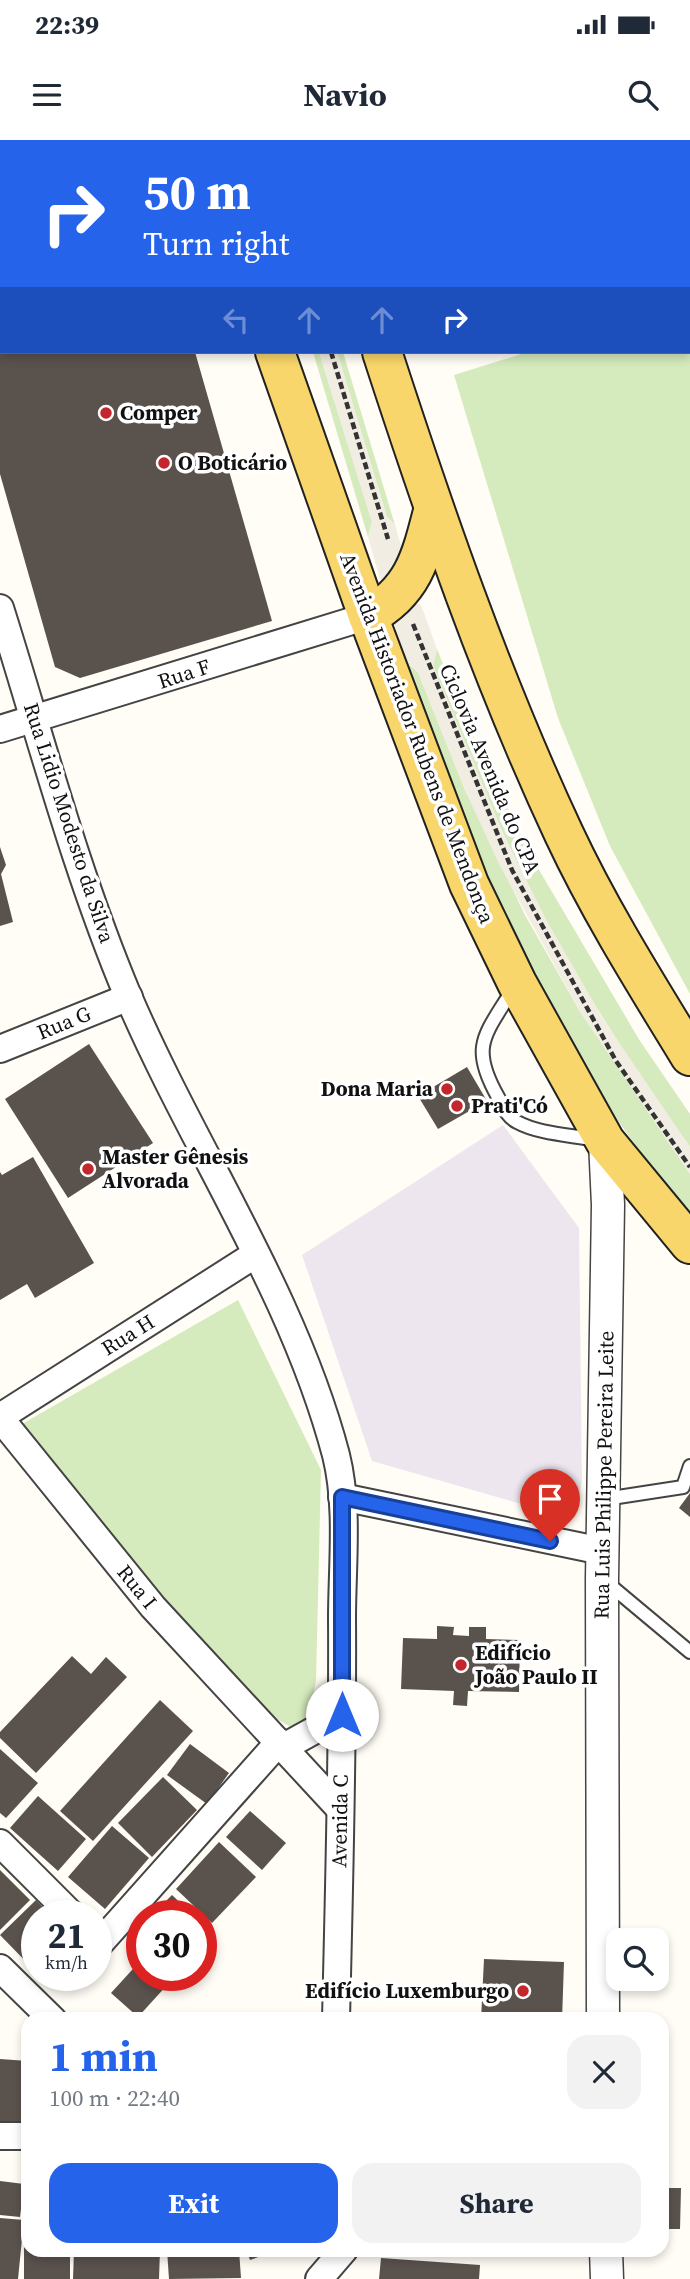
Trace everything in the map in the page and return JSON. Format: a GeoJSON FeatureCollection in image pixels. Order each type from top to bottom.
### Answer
{"type":"FeatureCollection","features":[{"type":"Feature","properties":{"kind":"main road","name":"Avenida Historiador Rubens de Mendonça"},"geometry":{"type":"LineString","coordinates":[[276,354],[368,616],[469,884],[517,983],[605,1142],[690,1244]]}},
{"type":"Feature","properties":{"kind":"main road"},"geometry":{"type":"LineString","coordinates":[[383,354],[433,510],[496,676],[565,836],[690,1056]]}},
{"type":"Feature","properties":{"kind":"main road"},"geometry":{"type":"LineString","coordinates":[[368,616],[386,606],[402,591],[414,571],[433,510]]}},
{"type":"Feature","properties":{"kind":"street","name":"Rua Lidio Modesto da Silva"},"geometry":{"type":"LineString","coordinates":[[0,608],[73,848],[129,997],[256,1254],[301,1356],[336,1457],[342,1497]]}},
{"type":"Feature","properties":{"kind":"street","name":"Rua F"},"geometry":{"type":"LineString","coordinates":[[0,729],[368,616]]}},
{"type":"Feature","properties":{"kind":"street","name":"Rua G"},"geometry":{"type":"LineString","coordinates":[[0,1049],[129,997]]}},
{"type":"Feature","properties":{"kind":"street","name":"Rua Luis Philippe Pereira Leite"},"geometry":{"type":"LineString","coordinates":[[603,2012],[602,1565],[608,1205],[605,1142]]}},
{"type":"Feature","properties":{"kind":"street","name":"Rua H"},"geometry":{"type":"LineString","coordinates":[[0,1417],[256,1254]]}},
{"type":"Feature","properties":{"kind":"street","name":"Rua I"},"geometry":{"type":"LineString","coordinates":[[0,1417],[153,1607],[340,1810]]}},
{"type":"Feature","properties":{"kind":"street"},"geometry":{"type":"LineString","coordinates":[[342,1497],[602,1565]]}},
{"type":"Feature","properties":{"kind":"street","name":"Avenida C"},"geometry":{"type":"LineString","coordinates":[[336,2012],[342,1715],[342,1497]]}},
{"type":"Feature","properties":{"kind":"street"},"geometry":{"type":"LineString","coordinates":[[112,1930],[282,1744],[342,1715]]}},
{"type":"Feature","properties":{"kind":"street"},"geometry":{"type":"LineString","coordinates":[[0,1843],[57,1900]]}},
{"type":"Feature","properties":{"kind":"street"},"geometry":{"type":"LineString","coordinates":[[0,1968],[45,2012]]}},
{"type":"Feature","properties":{"kind":"street"},"geometry":{"type":"LineString","coordinates":[[0,2136],[21,2136]]}},
{"type":"Feature","properties":{"kind":"street"},"geometry":{"type":"LineString","coordinates":[[319,2279],[338,2257]]}},
{"type":"Feature","properties":{"kind":"street"},"geometry":{"type":"LineString","coordinates":[[606,2257],[607,2279]]}},
{"type":"Feature","properties":{"kind":"lane"},"geometry":{"type":"LineString","coordinates":[[517,983],[488,1030],[481,1057],[483,1070],[507,1115],[524,1125],[605,1142]]}},
{"type":"Feature","properties":{"kind":"lane"},"geometry":{"type":"LineString","coordinates":[[603,1499],[687,1490],[690,1466]]}},
{"type":"Feature","properties":{"kind":"lane"},"geometry":{"type":"LineString","coordinates":[[602,1565],[690,1652]]}},
{"type":"Feature","properties":{"kind":"path","name":"Ciclovia Avenida do CPA"},"geometry":{"type":"LineString","coordinates":[[332,354],[402,591],[491,823],[512,870],[616,1061],[690,1167]]}},
{"type":"Feature","properties":{"kind":"shaded area"},"geometry":{"type":"Polygon","coordinates":[[[320,354],[338,354],[387,517],[395,525],[403,552],[386,582],[380,579],[368,537],[372,522],[320,354]]]}},
{"type":"Feature","properties":{"kind":"shaded area"},"geometry":{"type":"Polygon","coordinates":[[[414,604],[420,604],[424,613],[437,649],[433,665],[505,838],[548,923],[603,1019],[690,1147],[690,1174],[579,1010],[499,864],[465,790],[418,672],[404,660],[394,621],[414,604]]]}},
{"type":"Feature","properties":{"kind":"shaded area"},"geometry":{"type":"Polygon","coordinates":[[[503,1125],[579,1228],[582,1482],[580,1491],[565,1507],[549,1512],[372,1461],[302,1255],[503,1125]]]}},
{"type":"Feature","properties":{"kind":"green space"},"geometry":{"type":"Polygon","coordinates":[[[314,354],[320,354],[372,522],[368,537],[314,354]]]}},
{"type":"Feature","properties":{"kind":"green space"},"geometry":{"type":"Polygon","coordinates":[[[338,354],[344,354],[395,525],[387,517],[338,354]]]}},
{"type":"Feature","properties":{"kind":"green space"},"geometry":{"type":"Polygon","coordinates":[[[522,354],[690,354],[690,994],[610,846],[558,718],[454,375],[522,354]]]}},
{"type":"Feature","properties":{"kind":"green space"},"geometry":{"type":"Polygon","coordinates":[[[437,649],[466,721],[532,858],[640,1041],[690,1114],[690,1147],[604,1019],[564,953],[528,885],[478,776],[433,665],[437,649]]]}},
{"type":"Feature","properties":{"kind":"green space"},"geometry":{"type":"Polygon","coordinates":[[[404,660],[418,672],[465,790],[525,915],[579,1010],[690,1174],[690,1214],[626,1133],[597,1089],[570,1045],[521,953],[469,835],[404,660]]]}},
{"type":"Feature","properties":{"kind":"green space"},"geometry":{"type":"Polygon","coordinates":[[[238,1300],[321,1470],[316,1681],[308,1719],[294,1729],[265,1712],[228,1677],[22,1424],[238,1300]]]}},
{"type":"Feature","properties":{"kind":"building","name":"Comper"},"geometry":{"type":"Polygon","coordinates":[[[0,354],[196,354],[272,621],[80,678],[55,667],[0,474],[0,354]]]}},
{"type":"Feature","properties":{"kind":"building"},"geometry":{"type":"Polygon","coordinates":[[[0,847],[6,865],[1,874],[13,922],[0,926],[0,847]]]}},
{"type":"Feature","properties":{"kind":"building"},"geometry":{"type":"Polygon","coordinates":[[[89,1044],[153,1143],[68,1198],[5,1099],[89,1044]]]}},
{"type":"Feature","properties":{"kind":"building"},"geometry":{"type":"Polygon","coordinates":[[[467,1067],[487,1101],[438,1129],[418,1096],[467,1067]]]}},
{"type":"Feature","properties":{"kind":"building"},"geometry":{"type":"Polygon","coordinates":[[[33,1157],[94,1263],[35,1298],[27,1284],[0,1300],[0,1172],[2,1175],[33,1157]]]}},
{"type":"Feature","properties":{"kind":"building"},"geometry":{"type":"Polygon","coordinates":[[[690,1493],[690,1517],[679,1508],[690,1493]]]}},
{"type":"Feature","properties":{"kind":"building","name":"Edifício João Paulo II"},"geometry":{"type":"Polygon","coordinates":[[[437,1626],[454,1627],[453,1635],[469,1636],[469,1627],[486,1627],[486,1639],[520,1640],[519,1692],[468,1691],[467,1706],[453,1705],[454,1691],[401,1689],[403,1638],[437,1639],[437,1626]]]}},
{"type":"Feature","properties":{"kind":"building"},"geometry":{"type":"Polygon","coordinates":[[[72,1656],[91,1674],[106,1657],[127,1677],[36,1773],[0,1738],[0,1732],[72,1656]]]}},
{"type":"Feature","properties":{"kind":"building"},"geometry":{"type":"Polygon","coordinates":[[[160,1700],[193,1731],[93,1841],[60,1811],[160,1700]]]}},
{"type":"Feature","properties":{"kind":"building"},"geometry":{"type":"Polygon","coordinates":[[[190,1744],[229,1773],[207,1804],[167,1775],[190,1744]]]}},
{"type":"Feature","properties":{"kind":"building"},"geometry":{"type":"Polygon","coordinates":[[[0,1749],[38,1783],[6,1818],[0,1813],[0,1749]]]}},
{"type":"Feature","properties":{"kind":"building"},"geometry":{"type":"Polygon","coordinates":[[[163,1777],[197,1810],[152,1857],[118,1823],[163,1777]]]}},
{"type":"Feature","properties":{"kind":"building"},"geometry":{"type":"Polygon","coordinates":[[[38,1796],[86,1839],[58,1871],[10,1828],[38,1796]]]}},
{"type":"Feature","properties":{"kind":"building"},"geometry":{"type":"Polygon","coordinates":[[[250,1811],[286,1843],[262,1870],[226,1837],[250,1811]]]}},
{"type":"Feature","properties":{"kind":"building"},"geometry":{"type":"Polygon","coordinates":[[[112,1826],[149,1858],[112,1901],[95,1900],[68,1877],[112,1826]]]}},
{"type":"Feature","properties":{"kind":"building"},"geometry":{"type":"Polygon","coordinates":[[[219,1842],[256,1877],[217,1918],[217,1900],[188,1900],[176,1889],[219,1842]]]}},
{"type":"Feature","properties":{"kind":"building"},"geometry":{"type":"Polygon","coordinates":[[[0,1870],[30,1900],[21,1900],[21,1909],[0,1930],[0,1870]]]}},
{"type":"Feature","properties":{"kind":"building"},"geometry":{"type":"Polygon","coordinates":[[[21,1915],[21,1957],[0,1935],[21,1915]]]}},
{"type":"Feature","properties":{"kind":"building","name":"Edifício Luxemburgo"},"geometry":{"type":"Polygon","coordinates":[[[484,1959],[564,1962],[562,2012],[481,2012],[484,1959]]]}},
{"type":"Feature","properties":{"kind":"building"},"geometry":{"type":"Polygon","coordinates":[[[126,1977],[126,1991],[162,1991],[143,2012],[132,2012],[111,1993],[126,1977]]]}},
{"type":"Feature","properties":{"kind":"building"},"geometry":{"type":"Polygon","coordinates":[[[0,2059],[21,2060],[21,2126],[0,2124],[0,2059]]]}},
{"type":"Feature","properties":{"kind":"building"},"geometry":{"type":"Polygon","coordinates":[[[0,2181],[21,2184],[20,2217],[0,2215],[0,2181]]]}},
{"type":"Feature","properties":{"kind":"building"},"geometry":{"type":"Polygon","coordinates":[[[669,2188],[681,2188],[680,2229],[669,2229],[669,2188]]]}},
{"type":"Feature","properties":{"kind":"building"},"geometry":{"type":"Polygon","coordinates":[[[0,2218],[21,2220],[18,2279],[0,2279],[0,2218]]]}},
{"type":"Feature","properties":{"kind":"building"},"geometry":{"type":"Polygon","coordinates":[[[24,2257],[70,2257],[70,2279],[24,2279],[24,2257]]]}},
{"type":"Feature","properties":{"kind":"building"},"geometry":{"type":"Polygon","coordinates":[[[74,2257],[160,2257],[159,2279],[73,2279],[74,2257]]]}},
{"type":"Feature","properties":{"kind":"building"},"geometry":{"type":"Polygon","coordinates":[[[167,2257],[240,2257],[241,2278],[169,2279],[167,2257]]]}},
{"type":"Feature","properties":{"kind":"building"},"geometry":{"type":"Polygon","coordinates":[[[381,2258],[480,2265],[479,2279],[379,2279],[381,2258]]]}},
{"type":"Feature","properties":{"kind":"place","name":"Comper"},"geometry":{"type":"Point","coordinates":[106,413]}},
{"type":"Feature","properties":{"kind":"place","name":"O Boticário"},"geometry":{"type":"Point","coordinates":[164,463]}},
{"type":"Feature","properties":{"kind":"place","name":"Dona Maria"},"geometry":{"type":"Point","coordinates":[447,1089]}},
{"type":"Feature","properties":{"kind":"place","name":"Prati'Có"},"geometry":{"type":"Point","coordinates":[457,1106]}},
{"type":"Feature","properties":{"kind":"place","name":"Master Gênesis Alvorada"},"geometry":{"type":"Point","coordinates":[88,1169]}},
{"type":"Feature","properties":{"kind":"place","name":"Edifício João Paulo II"},"geometry":{"type":"Point","coordinates":[461,1665]}},
{"type":"Feature","properties":{"kind":"place","name":"Edifício Luxemburgo"},"geometry":{"type":"Point","coordinates":[523,1991]}},
{"type":"Feature","properties":{"kind":"route"},"geometry":{"type":"LineString","coordinates":[[342,1715],[342,1497],[550,1541]]}}]}
